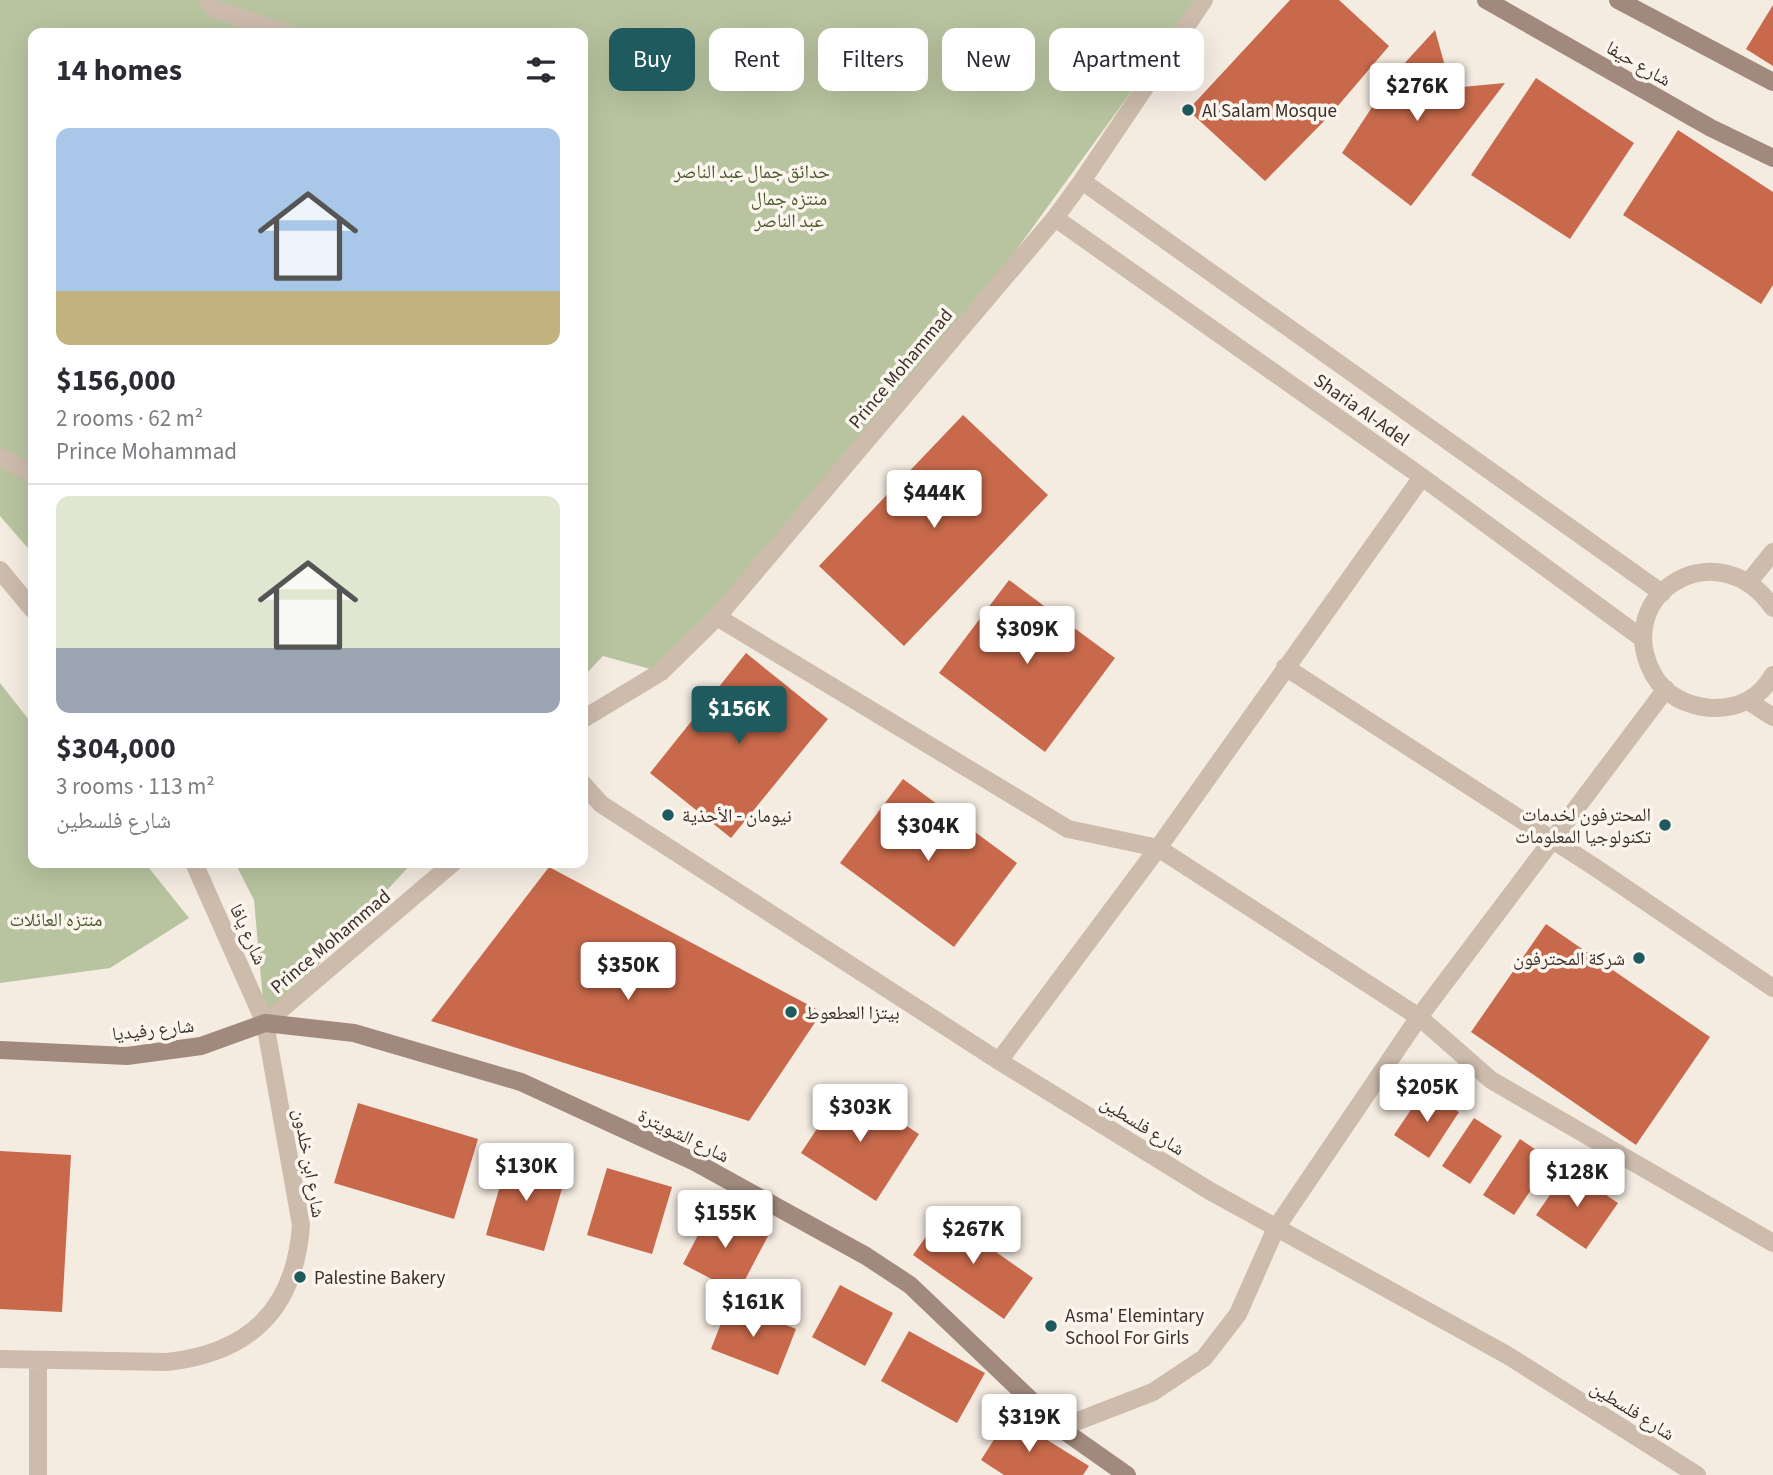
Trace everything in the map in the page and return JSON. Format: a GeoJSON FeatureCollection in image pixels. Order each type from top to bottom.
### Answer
{"type":"FeatureCollection","features":[{"type":"Feature","properties":{"kind":"main road","name":"شارع حيفا"},"geometry":{"type":"LineString","coordinates":[[1486,0],[1711,128],[1773,158]]}},
{"type":"Feature","properties":{"kind":"main road"},"geometry":{"type":"LineString","coordinates":[[1618,0],[1773,82]]}},
{"type":"Feature","properties":{"kind":"main road","name":"شارع رفيديا"},"geometry":{"type":"LineString","coordinates":[[0,1050],[127,1056],[201,1046],[265,1023]]}},
{"type":"Feature","properties":{"kind":"main road","name":"شارع الشويترة"},"geometry":{"type":"LineString","coordinates":[[265,1023],[354,1033],[521,1082],[695,1162],[866,1256],[911,1285],[1060,1428],[1127,1475]]}},
{"type":"Feature","properties":{"kind":"street"},"geometry":{"type":"LineString","coordinates":[[208,0],[214,9],[271,28]]}},
{"type":"Feature","properties":{"kind":"street","name":"Prince Mohammad"},"geometry":{"type":"LineString","coordinates":[[588,716],[661,672],[717,617],[1055,218],[1204,0]]}},
{"type":"Feature","properties":{"kind":"street","name":"Sharia Al-Adel"},"geometry":{"type":"LineString","coordinates":[[1082,181],[1662,593]]}},
{"type":"Feature","properties":{"kind":"street","name":"Sharia Al-Adel"},"geometry":{"type":"LineString","coordinates":[[1055,218],[1422,477],[1643,639]]}},
{"type":"Feature","properties":{"kind":"street"},"geometry":{"type":"LineString","coordinates":[[0,457],[28,471]]}},
{"type":"Feature","properties":{"kind":"street"},"geometry":{"type":"LineString","coordinates":[[999,1061],[1158,848],[1422,477]]}},
{"type":"Feature","properties":{"kind":"street"},"geometry":{"type":"LineString","coordinates":[[1748,583],[1773,552]]}},
{"type":"Feature","properties":{"kind":"street"},"geometry":{"type":"LineString","coordinates":[[0,570],[28,604]]}},
{"type":"Feature","properties":{"kind":"street"},"geometry":{"type":"LineString","coordinates":[[1773,608],[1758,589],[1740,576],[1717,571],[1694,573],[1673,582],[1657,597],[1646,618],[1643,639],[1646,661],[1657,681],[1673,696],[1694,706],[1731,707],[1748,701],[1760,692],[1773,674]]}},
{"type":"Feature","properties":{"kind":"street"},"geometry":{"type":"LineString","coordinates":[[717,617],[1068,829],[1158,848],[1419,1017],[1491,1080],[1773,1243]]}},
{"type":"Feature","properties":{"kind":"street"},"geometry":{"type":"LineString","coordinates":[[1285,667],[1552,840],[1773,988]]}},
{"type":"Feature","properties":{"kind":"street"},"geometry":{"type":"LineString","coordinates":[[1060,1428],[1153,1392],[1204,1358],[1238,1314],[1276,1228],[1419,1017],[1666,689]]}},
{"type":"Feature","properties":{"kind":"street"},"geometry":{"type":"LineString","coordinates":[[1748,701],[1773,717]]}},
{"type":"Feature","properties":{"kind":"street","name":"شارع فلسطين"},"geometry":{"type":"LineString","coordinates":[[588,790],[601,804],[999,1061],[1210,1191],[1507,1355],[1697,1475]]}},
{"type":"Feature","properties":{"kind":"street","name":"شارع يافا"},"geometry":{"type":"LineString","coordinates":[[196,868],[265,1023]]}},
{"type":"Feature","properties":{"kind":"street","name":"Prince Mohammad"},"geometry":{"type":"LineString","coordinates":[[265,1023],[447,868]]}},
{"type":"Feature","properties":{"kind":"street","name":"شارع ابن خلدون"},"geometry":{"type":"LineString","coordinates":[[0,1359],[167,1362],[195,1359],[217,1353],[237,1343],[271,1313],[293,1273],[299,1251],[301,1225],[265,1023]]}},
{"type":"Feature","properties":{"kind":"street"},"geometry":{"type":"LineString","coordinates":[[38,1360],[38,1475]]}},
{"type":"Feature","properties":{"kind":"green space","name":"منتزه جمال عبد الناصر"},"geometry":{"type":"Polygon","coordinates":[[[0,0],[1198,0],[1178,28],[1049,28],[1049,91],[1132,91],[945,348],[661,672],[603,656],[588,672],[588,28],[28,28],[28,548],[0,516],[0,0]]]}},
{"type":"Feature","properties":{"kind":"green space","name":"منتزه العائلات"},"geometry":{"type":"Polygon","coordinates":[[[0,683],[28,719],[28,868],[149,868],[189,918],[110,968],[0,983],[0,683]]]}},
{"type":"Feature","properties":{"kind":"green space"},"geometry":{"type":"Polygon","coordinates":[[[238,868],[407,868],[265,1023],[254,900],[238,868]]]}},
{"type":"Feature","properties":{"kind":"building"},"geometry":{"type":"Polygon","coordinates":[[[1290,0],[1339,0],[1389,46],[1331,114],[1265,181],[1188,110],[1290,0]]]}},
{"type":"Feature","properties":{"kind":"building"},"geometry":{"type":"Polygon","coordinates":[[[1773,5],[1773,66],[1746,49],[1773,5]]]}},
{"type":"Feature","properties":{"kind":"building"},"geometry":{"type":"Polygon","coordinates":[[[1435,30],[1451,88],[1505,83],[1411,206],[1342,153],[1391,78],[1435,30]]]}},
{"type":"Feature","properties":{"kind":"building"},"geometry":{"type":"Polygon","coordinates":[[[1536,78],[1634,143],[1570,239],[1471,175],[1536,78]]]}},
{"type":"Feature","properties":{"kind":"building"},"geometry":{"type":"Polygon","coordinates":[[[1678,130],[1773,192],[1773,285],[1761,304],[1623,215],[1678,130]]]}},
{"type":"Feature","properties":{"kind":"building"},"geometry":{"type":"Polygon","coordinates":[[[963,415],[1048,495],[904,646],[819,566],[963,415]]]}},
{"type":"Feature","properties":{"kind":"building"},"geometry":{"type":"Polygon","coordinates":[[[1009,580],[1115,658],[1045,752],[939,673],[1009,580]]]}},
{"type":"Feature","properties":{"kind":"building"},"geometry":{"type":"Polygon","coordinates":[[[746,653],[828,719],[731,838],[650,773],[746,653]]]}},
{"type":"Feature","properties":{"kind":"building"},"geometry":{"type":"Polygon","coordinates":[[[903,779],[1017,863],[954,947],[840,863],[903,779]]]}},
{"type":"Feature","properties":{"kind":"building"},"geometry":{"type":"Polygon","coordinates":[[[548,868],[822,1012],[749,1121],[431,1021],[548,868]]]}},
{"type":"Feature","properties":{"kind":"building"},"geometry":{"type":"Polygon","coordinates":[[[1546,924],[1710,1037],[1636,1145],[1471,1032],[1546,924]]]}},
{"type":"Feature","properties":{"kind":"building"},"geometry":{"type":"Polygon","coordinates":[[[845,1086],[919,1134],[876,1201],[801,1153],[845,1086]]]}},
{"type":"Feature","properties":{"kind":"building"},"geometry":{"type":"Polygon","coordinates":[[[1424,1090],[1459,1112],[1429,1158],[1394,1135],[1424,1090]]]}},
{"type":"Feature","properties":{"kind":"building"},"geometry":{"type":"Polygon","coordinates":[[[358,1103],[478,1139],[454,1219],[334,1183],[358,1103]]]}},
{"type":"Feature","properties":{"kind":"building"},"geometry":{"type":"Polygon","coordinates":[[[1474,1118],[1502,1136],[1470,1184],[1442,1166],[1474,1118]]]}},
{"type":"Feature","properties":{"kind":"building"},"geometry":{"type":"Polygon","coordinates":[[[1520,1139],[1551,1160],[1514,1215],[1483,1195],[1520,1139]]]}},
{"type":"Feature","properties":{"kind":"building"},"geometry":{"type":"Polygon","coordinates":[[[0,1151],[71,1155],[62,1312],[0,1309],[0,1151]]]}},
{"type":"Feature","properties":{"kind":"building"},"geometry":{"type":"Polygon","coordinates":[[[509,1154],[567,1171],[544,1251],[486,1235],[509,1154]]]}},
{"type":"Feature","properties":{"kind":"building"},"geometry":{"type":"Polygon","coordinates":[[[607,1168],[672,1187],[652,1254],[587,1235],[607,1168]]]}},
{"type":"Feature","properties":{"kind":"building"},"geometry":{"type":"Polygon","coordinates":[[[1568,1169],[1618,1203],[1586,1249],[1536,1215],[1568,1169]]]}},
{"type":"Feature","properties":{"kind":"building"},"geometry":{"type":"Polygon","coordinates":[[[712,1208],[768,1236],[738,1293],[683,1264],[712,1208]]]}},
{"type":"Feature","properties":{"kind":"building"},"geometry":{"type":"Polygon","coordinates":[[[942,1214],[1033,1278],[1004,1319],[913,1255],[942,1214]]]}},
{"type":"Feature","properties":{"kind":"building"},"geometry":{"type":"Polygon","coordinates":[[[840,1285],[893,1313],[865,1366],[812,1337],[840,1285]]]}},
{"type":"Feature","properties":{"kind":"building"},"geometry":{"type":"Polygon","coordinates":[[[729,1303],[796,1329],[778,1375],[711,1349],[729,1303]]]}},
{"type":"Feature","properties":{"kind":"building"},"geometry":{"type":"Polygon","coordinates":[[[909,1331],[985,1373],[957,1423],[881,1381],[909,1331]]]}},
{"type":"Feature","properties":{"kind":"building"},"geometry":{"type":"Polygon","coordinates":[[[1009,1416],[1089,1466],[1083,1475],[1004,1475],[981,1460],[1009,1416]]]}},
{"type":"Feature","properties":{"kind":"place","name":"Al Salam Mosque"},"geometry":{"type":"Point","coordinates":[1188,110]}},
{"type":"Feature","properties":{"kind":"place","name":"نيومان - الأحذية"},"geometry":{"type":"Point","coordinates":[668,815]}},
{"type":"Feature","properties":{"kind":"place","name":"المحترفون لخدمات تكنولوجيا المعلومات"},"geometry":{"type":"Point","coordinates":[1665,825]}},
{"type":"Feature","properties":{"kind":"place","name":"شركة المحترفون"},"geometry":{"type":"Point","coordinates":[1639,958]}},
{"type":"Feature","properties":{"kind":"place","name":"بيتزا العطعوط"},"geometry":{"type":"Point","coordinates":[791,1012]}},
{"type":"Feature","properties":{"kind":"place","name":"Palestine Bakery"},"geometry":{"type":"Point","coordinates":[300,1277]}},
{"type":"Feature","properties":{"kind":"place","name":"Asma' Elemintary School For Girls"},"geometry":{"type":"Point","coordinates":[1051,1326]}},
{"type":"Feature","properties":{"kind":"park label","name":"حدائق جمال عبد الناصر"},"geometry":{"type":"Point","coordinates":[752,171]}}]}
